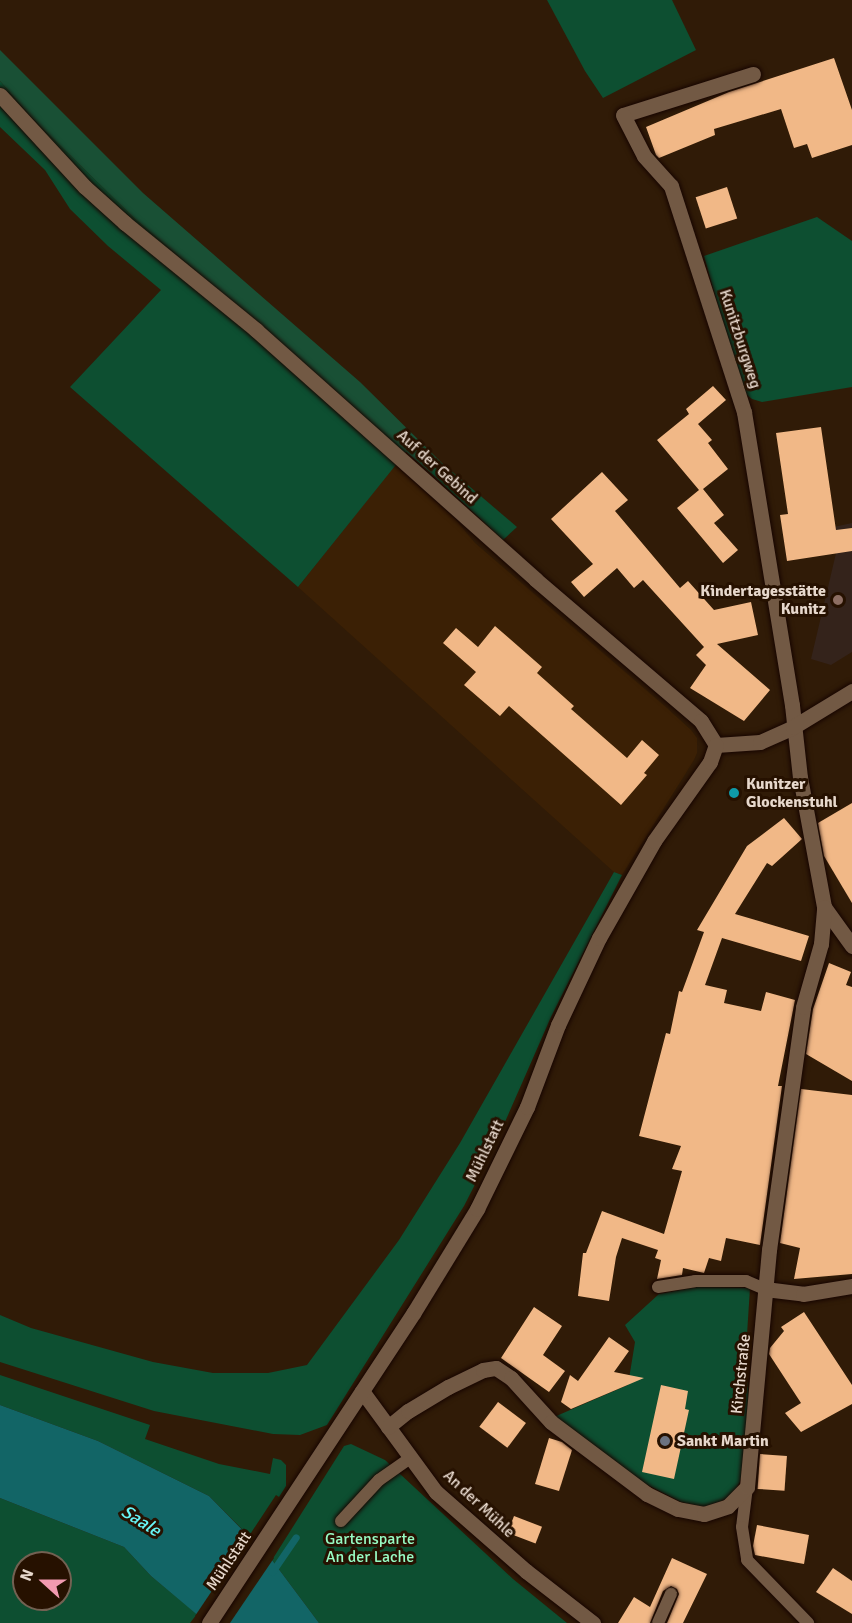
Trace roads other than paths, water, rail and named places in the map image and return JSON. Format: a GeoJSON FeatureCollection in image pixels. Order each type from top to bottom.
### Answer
{"type":"FeatureCollection","features":[{"type":"Feature","properties":{"kind":"street","name":"Kunitzburgweg"},"geometry":{"type":"LineString","coordinates":[[753,74],[623,115],[644,156],[671,186],[744,412],[793,727]]}},
{"type":"Feature","properties":{"kind":"street","name":"Auf der Gebind"},"geometry":{"type":"LineString","coordinates":[[0,95],[86,187],[125,223],[256,330],[535,579],[701,721],[716,746]]}},
{"type":"Feature","properties":{"kind":"street"},"geometry":{"type":"LineString","coordinates":[[716,746],[760,742],[793,727],[852,691]]}},
{"type":"Feature","properties":{"kind":"street"},"geometry":{"type":"LineString","coordinates":[[793,727],[824,907],[852,946]]}},
{"type":"Feature","properties":{"kind":"street","name":"Mühlstatt"},"geometry":{"type":"LineString","coordinates":[[209,1623],[362,1391],[477,1209],[526,1107],[558,1025],[599,938],[654,841],[710,762],[716,746]]}},
{"type":"Feature","properties":{"kind":"street","name":"Kirchstraße"},"geometry":{"type":"LineString","coordinates":[[747,1488],[764,1328],[765,1289],[803,1007],[821,944],[824,907]]}},
{"type":"Feature","properties":{"kind":"street"},"geometry":{"type":"LineString","coordinates":[[765,1289],[803,1294],[852,1286]]}},
{"type":"Feature","properties":{"kind":"street"},"geometry":{"type":"LineString","coordinates":[[388,1427],[408,1411],[448,1387],[483,1370],[496,1368],[511,1378],[551,1422],[647,1494],[678,1509],[704,1514],[728,1506],[747,1488]]}},
{"type":"Feature","properties":{"kind":"street","name":"An der Mühle"},"geometry":{"type":"LineString","coordinates":[[362,1391],[436,1492],[526,1571],[593,1623]]}},
{"type":"Feature","properties":{"kind":"lane"},"geometry":{"type":"LineString","coordinates":[[658,1287],[695,1281],[746,1281],[765,1289]]}},
{"type":"Feature","properties":{"kind":"lane"},"geometry":{"type":"LineString","coordinates":[[340,1521],[379,1480],[410,1458]]}},
{"type":"Feature","properties":{"kind":"lane"},"geometry":{"type":"LineString","coordinates":[[747,1488],[742,1527],[747,1560],[808,1623]]}},
{"type":"Feature","properties":{"kind":"lane"},"geometry":{"type":"LineString","coordinates":[[658,1623],[671,1594]]}},
{"type":"Feature","properties":{"kind":"water","name":"Saale"},"geometry":{"type":"Polygon","coordinates":[[[0,1405],[98,1441],[209,1496],[272,1560],[319,1623],[207,1623],[151,1576],[124,1547],[0,1498],[0,1405]]]}},
{"type":"Feature","properties":{"kind":"waterway"},"geometry":{"type":"LineString","coordinates":[[272,1572],[296,1537]]}},
{"type":"Feature","properties":{"kind":"place","name":"Kindertagesstätte Kunitz"},"geometry":{"type":"Point","coordinates":[838,600]}},
{"type":"Feature","properties":{"kind":"place","name":"Kunitzer Glockenstuhl"},"geometry":{"type":"Point","coordinates":[734,793]}},
{"type":"Feature","properties":{"kind":"place","name":"Sankt Martin"},"geometry":{"type":"Point","coordinates":[665,1441]}},
{"type":"Feature","properties":{"kind":"park label","name":"Gartensparte An der Lache"},"geometry":{"type":"Point","coordinates":[370,1548]}}]}
